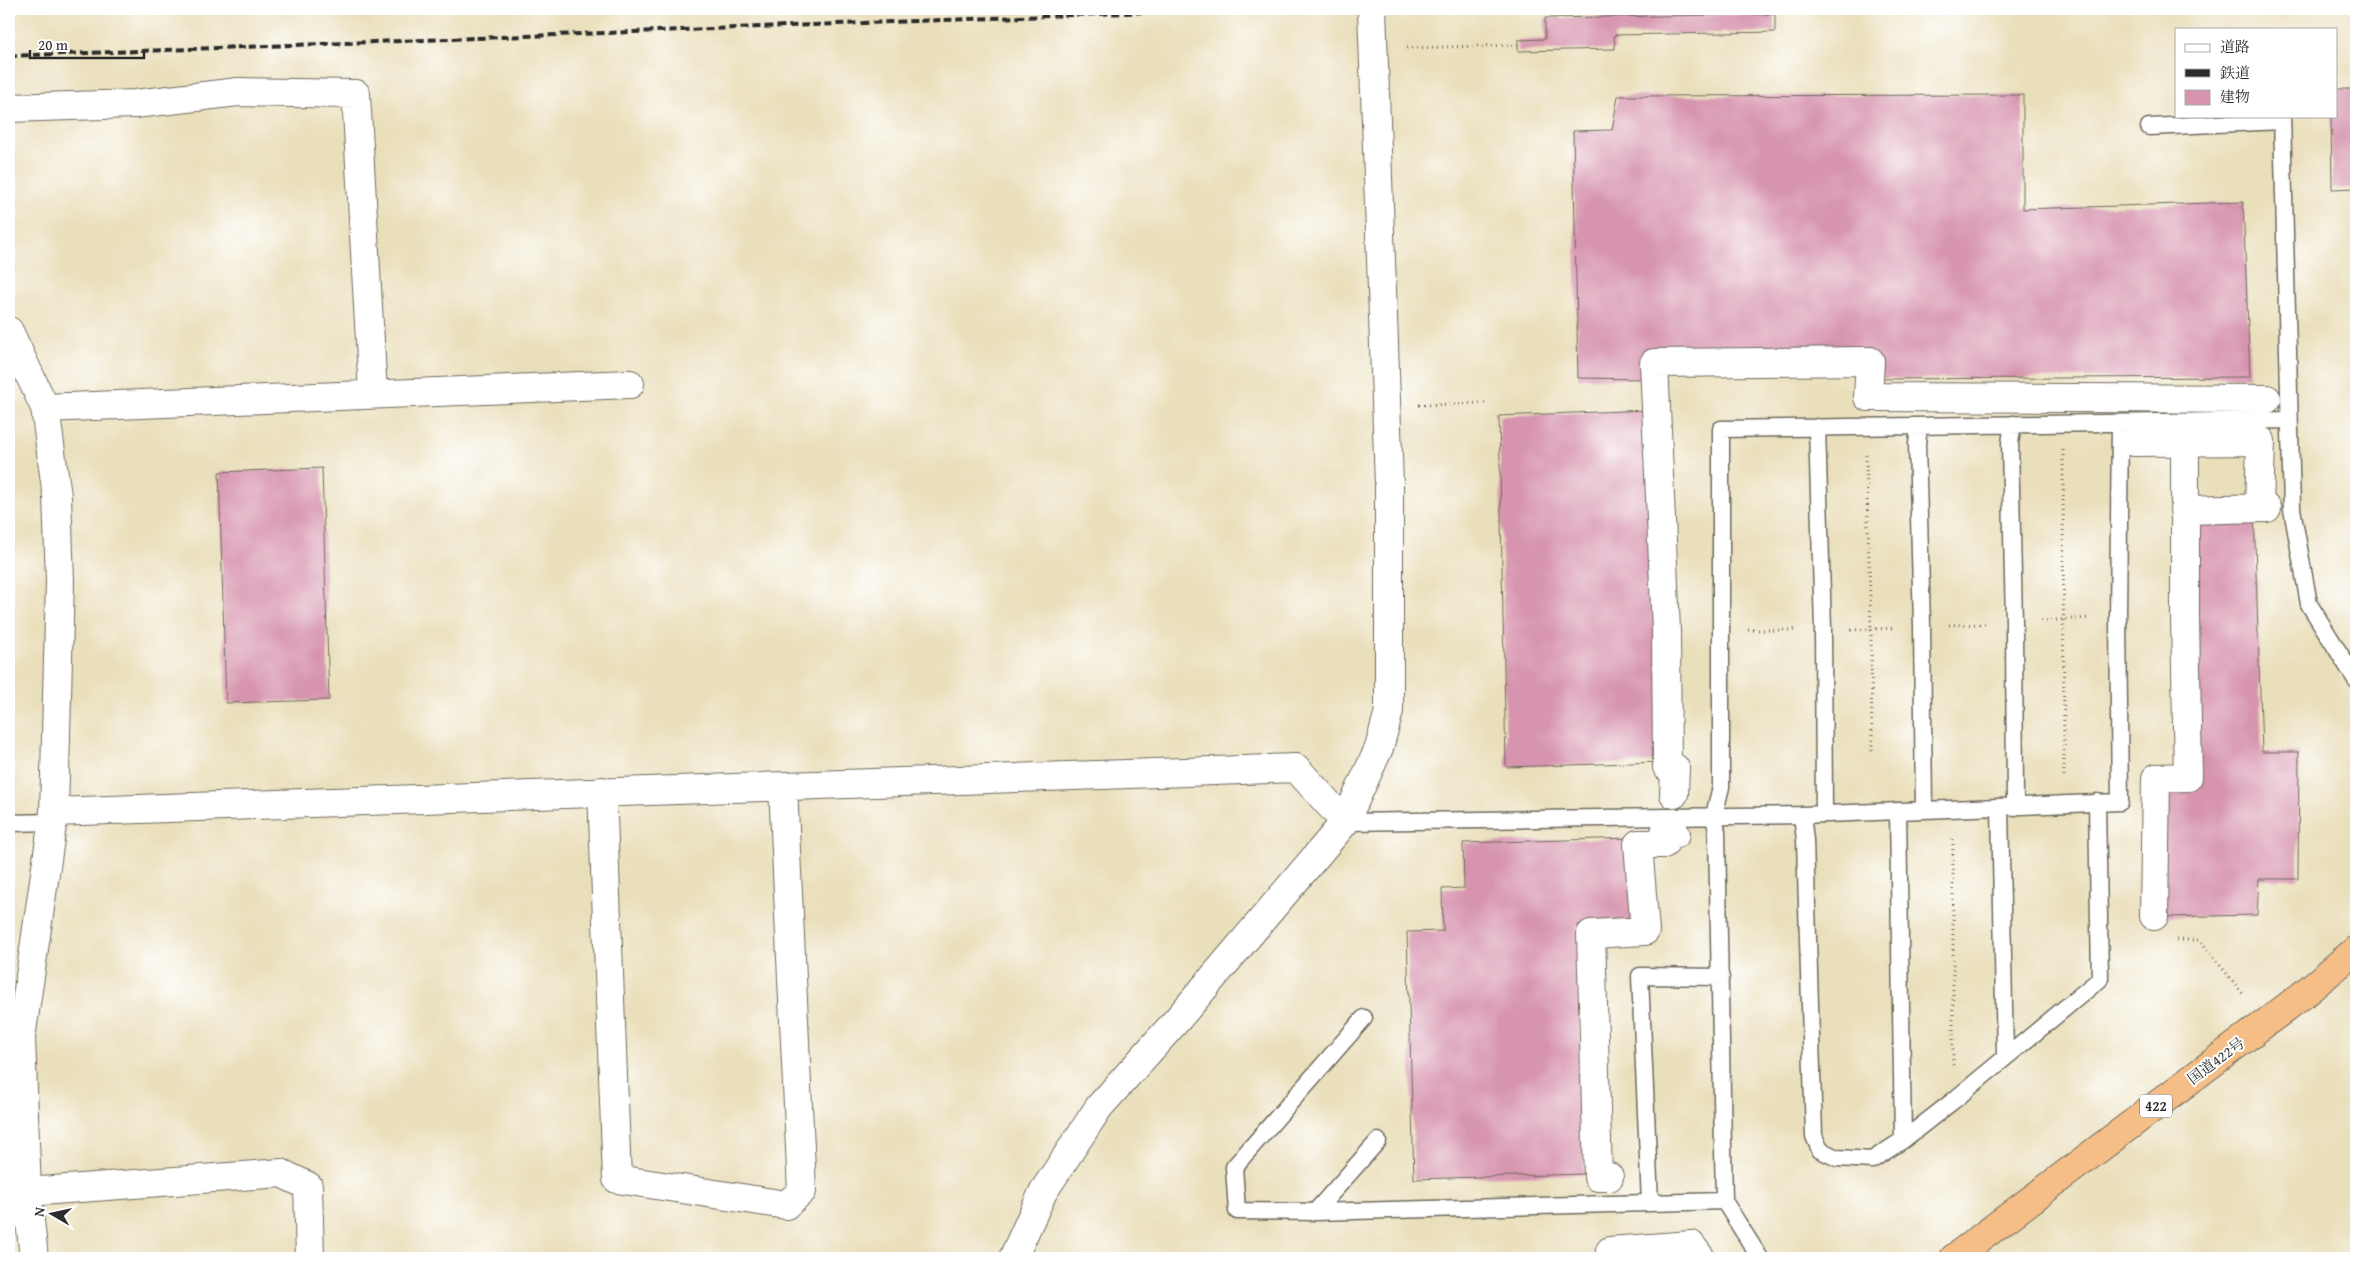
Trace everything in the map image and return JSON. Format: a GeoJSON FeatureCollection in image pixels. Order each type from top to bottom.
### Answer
{"type":"FeatureCollection","features":[{"type":"Feature","properties":{"kind":"highway","name":"国道422号"},"geometry":{"type":"LineString","coordinates":[[1954,1258],[2300,997],[2356,950]]}},
{"type":"Feature","properties":{"kind":"street"},"geometry":{"type":"LineString","coordinates":[[1013,1258],[1043,1192],[1099,1108],[1177,1020],[1345,822],[1379,748],[1389,711],[1388,484],[1372,9]]}},
{"type":"Feature","properties":{"kind":"street"},"geometry":{"type":"LineString","coordinates":[[9,108],[135,104],[238,92],[356,94],[373,394]]}},
{"type":"Feature","properties":{"kind":"street"},"geometry":{"type":"LineString","coordinates":[[9,331],[44,408],[57,496],[60,580],[54,817],[21,1038],[21,1180],[34,1258]]}},
{"type":"Feature","properties":{"kind":"street"},"geometry":{"type":"LineString","coordinates":[[1674,794],[1676,768],[1667,767],[1666,630],[1654,363],[1870,361],[1868,398],[2267,399]]}},
{"type":"Feature","properties":{"kind":"street"},"geometry":{"type":"LineString","coordinates":[[44,408],[630,384]]}},
{"type":"Feature","properties":{"kind":"street"},"geometry":{"type":"LineString","coordinates":[[2127,432],[2185,442],[2260,441],[2263,508],[2184,510]]}},
{"type":"Feature","properties":{"kind":"street"},"geometry":{"type":"LineString","coordinates":[[2154,916],[2156,778],[2188,777],[2184,510],[2185,442]]}},
{"type":"Feature","properties":{"kind":"street"},"geometry":{"type":"LineString","coordinates":[[54,817],[602,791],[784,787],[1296,768],[1345,822]]}},
{"type":"Feature","properties":{"kind":"street"},"geometry":{"type":"LineString","coordinates":[[602,791],[617,1179],[786,1205],[802,1191],[784,787]]}},
{"type":"Feature","properties":{"kind":"street"},"geometry":{"type":"LineString","coordinates":[[1609,1177],[1598,1177],[1591,934],[1644,930],[1638,844],[1664,844],[1665,832],[1676,834]]}},
{"type":"Feature","properties":{"kind":"street"},"geometry":{"type":"LineString","coordinates":[[21,1180],[282,1173],[308,1186],[310,1258]]}},
{"type":"Feature","properties":{"kind":"street"},"geometry":{"type":"LineString","coordinates":[[1610,1251],[1691,1245],[1701,1258]]}},
{"type":"Feature","properties":{"kind":"lane"},"geometry":{"type":"LineString","coordinates":[[2149,127],[2282,119],[2288,420],[2292,509],[2308,604],[2356,680]]}},
{"type":"Feature","properties":{"kind":"lane"},"geometry":{"type":"LineString","coordinates":[[1760,1258],[1724,1200],[1721,977],[1717,832],[1714,815],[1721,787],[1721,429],[2013,424],[2127,432],[2288,420]]}},
{"type":"Feature","properties":{"kind":"lane"},"geometry":{"type":"LineString","coordinates":[[2004,1056],[2007,807],[2014,622],[2010,443],[2013,424]]}},
{"type":"Feature","properties":{"kind":"lane"},"geometry":{"type":"LineString","coordinates":[[1817,427],[1824,813]]}},
{"type":"Feature","properties":{"kind":"lane"},"geometry":{"type":"LineString","coordinates":[[1919,427],[1917,444],[1922,625],[1924,810]]}},
{"type":"Feature","properties":{"kind":"lane"},"geometry":{"type":"LineString","coordinates":[[1345,822],[1802,814],[2120,802],[2118,540],[2127,432]]}},
{"type":"Feature","properties":{"kind":"lane"},"geometry":{"type":"LineString","coordinates":[[1802,814],[1805,840],[1814,1136],[1820,1150],[1837,1158],[1872,1160],[1904,1140],[2100,979],[2098,802]]}},
{"type":"Feature","properties":{"kind":"lane"},"geometry":{"type":"LineString","coordinates":[[1898,811],[1904,1140]]}},
{"type":"Feature","properties":{"kind":"lane"},"geometry":{"type":"LineString","coordinates":[[9,823],[54,817]]}},
{"type":"Feature","properties":{"kind":"lane"},"geometry":{"type":"LineString","coordinates":[[1650,1203],[1640,976],[1721,977]]}},
{"type":"Feature","properties":{"kind":"lane"},"geometry":{"type":"LineString","coordinates":[[1364,1018],[1234,1167],[1237,1212],[1315,1212],[1724,1200]]}},
{"type":"Feature","properties":{"kind":"lane"},"geometry":{"type":"LineString","coordinates":[[1315,1212],[1378,1142]]}},
{"type":"Feature","properties":{"kind":"path"},"geometry":{"type":"LineString","coordinates":[[1373,48],[1518,45]]}},
{"type":"Feature","properties":{"kind":"path"},"geometry":{"type":"LineString","coordinates":[[1413,405],[1486,403]]}},
{"type":"Feature","properties":{"kind":"path"},"geometry":{"type":"LineString","coordinates":[[2062,443],[2064,780]]}},
{"type":"Feature","properties":{"kind":"path"},"geometry":{"type":"LineString","coordinates":[[1866,454],[1871,629],[1872,755]]}},
{"type":"Feature","properties":{"kind":"path"},"geometry":{"type":"LineString","coordinates":[[2037,621],[2093,618]]}},
{"type":"Feature","properties":{"kind":"path"},"geometry":{"type":"LineString","coordinates":[[1940,625],[1988,624]]}},
{"type":"Feature","properties":{"kind":"path"},"geometry":{"type":"LineString","coordinates":[[1846,630],[1899,627]]}},
{"type":"Feature","properties":{"kind":"path"},"geometry":{"type":"LineString","coordinates":[[1742,630],[1798,630]]}},
{"type":"Feature","properties":{"kind":"path"},"geometry":{"type":"LineString","coordinates":[[1952,1101],[1953,836]]}},
{"type":"Feature","properties":{"kind":"path"},"geometry":{"type":"LineString","coordinates":[[2200,940],[2243,994]]}},
{"type":"Feature","properties":{"kind":"building"},"geometry":{"type":"Polygon","coordinates":[[[1775,14],[1775,32],[1614,35],[1615,49],[1518,51],[1518,40],[1545,39],[1545,18],[1775,14]]]}},
{"type":"Feature","properties":{"kind":"building"},"geometry":{"type":"Polygon","coordinates":[[[2338,89],[2356,89],[2356,188],[2332,189],[2331,118],[2338,118],[2338,89]]]}},
{"type":"Feature","properties":{"kind":"building"},"geometry":{"type":"Polygon","coordinates":[[[2023,95],[2023,209],[2243,202],[2250,377],[1874,379],[1876,355],[1643,355],[1643,379],[1578,378],[1573,131],[1612,130],[1618,96],[2023,95]]]}},
{"type":"Feature","properties":{"kind":"building"},"geometry":{"type":"Polygon","coordinates":[[[1648,410],[1662,762],[1506,767],[1499,416],[1648,410]]]}},
{"type":"Feature","properties":{"kind":"building"},"geometry":{"type":"Polygon","coordinates":[[[322,468],[329,700],[226,703],[219,472],[322,468]]]}},
{"type":"Feature","properties":{"kind":"building"},"geometry":{"type":"Polygon","coordinates":[[[2192,511],[2254,512],[2262,752],[2299,752],[2298,879],[2259,879],[2257,915],[2162,917],[2164,782],[2194,781],[2192,511]]]}},
{"type":"Feature","properties":{"kind":"building"},"geometry":{"type":"Polygon","coordinates":[[[1633,838],[1635,924],[1577,925],[1584,1174],[1414,1179],[1407,932],[1443,931],[1442,889],[1464,888],[1463,843],[1633,838]]]}},
{"type":"Feature","properties":{"kind":"railway"},"geometry":{"type":"LineString","coordinates":[[9,56],[1228,9]]}}]}
